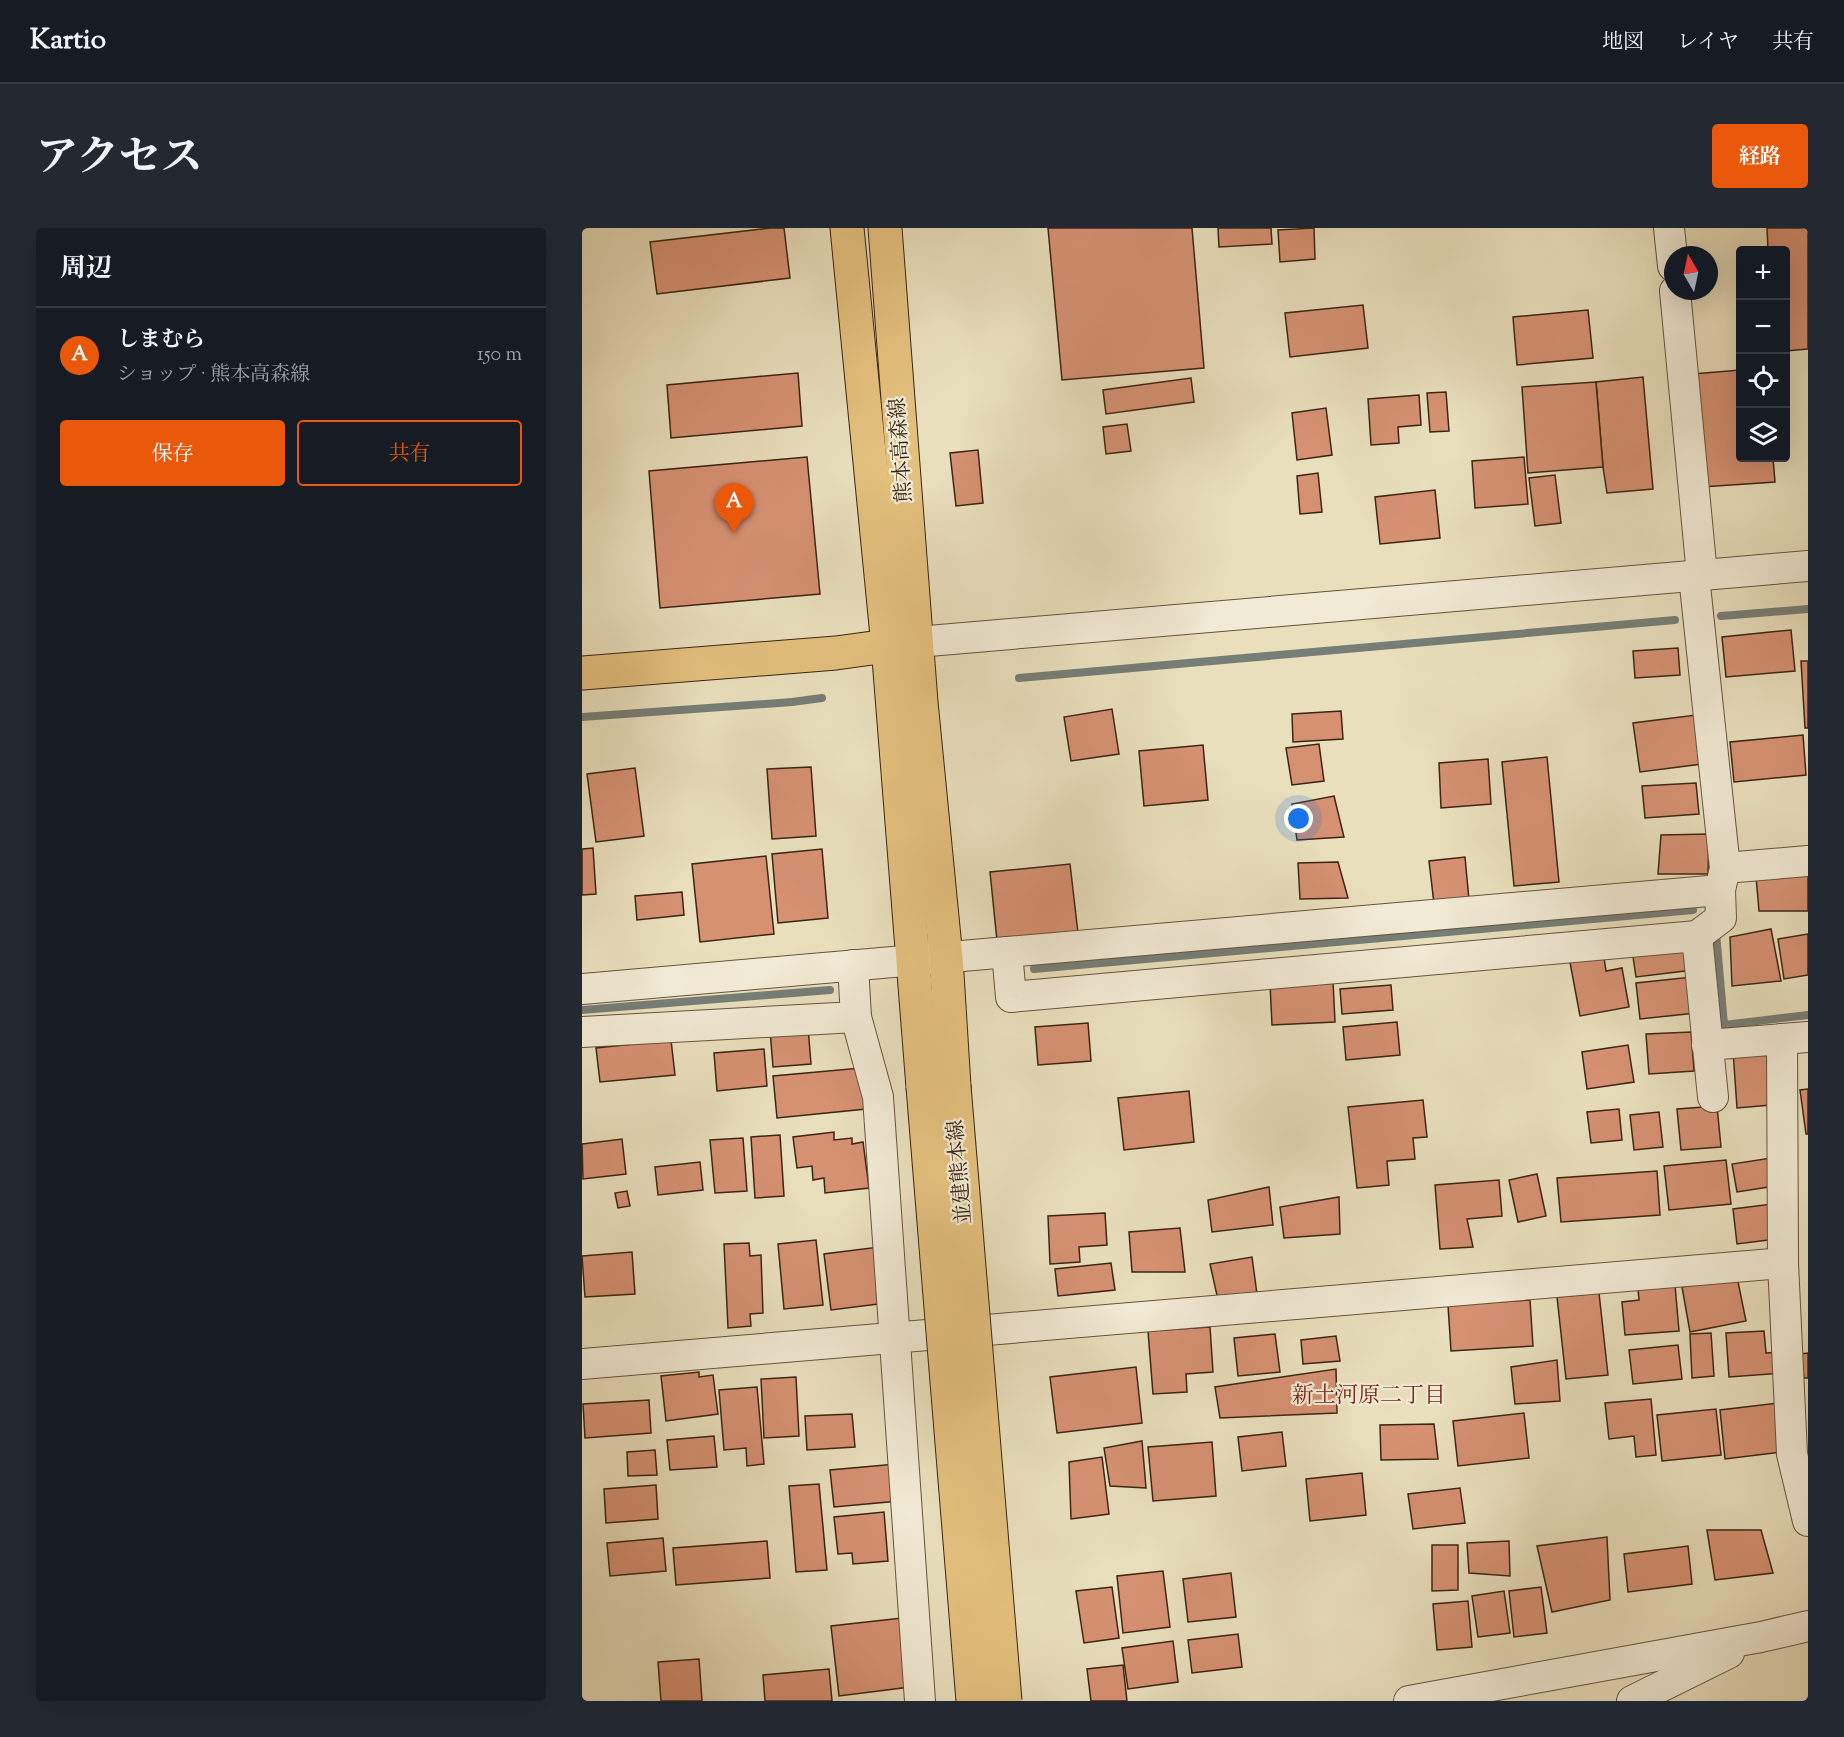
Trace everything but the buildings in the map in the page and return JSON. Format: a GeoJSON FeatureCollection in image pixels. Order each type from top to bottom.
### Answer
{"type":"FeatureCollection","features":[{"type":"Feature","properties":{"kind":"main road","name":"熊本高森線"},"geometry":{"type":"LineString","coordinates":[[848,228],[902,644]]}},
{"type":"Feature","properties":{"kind":"main road","name":"熊本高森線"},"geometry":{"type":"LineString","coordinates":[[885,228],[902,644]]}},
{"type":"Feature","properties":{"kind":"main road"},"geometry":{"type":"LineString","coordinates":[[582,673],[836,653],[902,644]]}},
{"type":"Feature","properties":{"kind":"main road","name":"並建熊本線"},"geometry":{"type":"LineString","coordinates":[[902,644],[939,1086],[973,1701]]}},
{"type":"Feature","properties":{"kind":"main road","name":"並建熊本線"},"geometry":{"type":"LineString","coordinates":[[939,1086],[1005,1701]]}},
{"type":"Feature","properties":{"kind":"street"},"geometry":{"type":"LineString","coordinates":[[1669,228],[1671,246]]}},
{"type":"Feature","properties":{"kind":"street"},"geometry":{"type":"LineString","coordinates":[[1007,952],[1011,997],[1697,936],[1720,918],[1722,879],[1676,300]]}},
{"type":"Feature","properties":{"kind":"street"},"geometry":{"type":"LineString","coordinates":[[902,644],[1808,566]]}},
{"type":"Feature","properties":{"kind":"street"},"geometry":{"type":"LineString","coordinates":[[582,989],[1007,952],[1722,879],[1808,861]]}},
{"type":"Feature","properties":{"kind":"street"},"geometry":{"type":"LineString","coordinates":[[1697,936],[1713,1097]]}},
{"type":"Feature","properties":{"kind":"street"},"geometry":{"type":"LineString","coordinates":[[854,965],[856,1017],[878,1097],[920,1701]]}},
{"type":"Feature","properties":{"kind":"street"},"geometry":{"type":"LineString","coordinates":[[582,1032],[856,1017]]}},
{"type":"Feature","properties":{"kind":"street"},"geometry":{"type":"LineString","coordinates":[[1707,1045],[1795,1038],[1796,1167],[1784,1263],[1792,1454],[1808,1521]]}},
{"type":"Feature","properties":{"kind":"street"},"geometry":{"type":"LineString","coordinates":[[582,1364],[1784,1263]]}},
{"type":"Feature","properties":{"kind":"street"},"geometry":{"type":"LineString","coordinates":[[1409,1701],[1761,1637],[1808,1626]]}},
{"type":"Feature","properties":{"kind":"street"},"geometry":{"type":"LineString","coordinates":[[1632,1701],[1761,1637]]}},
{"type":"Feature","properties":{"kind":"waterway"},"geometry":{"type":"LineString","coordinates":[[1721,616],[1808,609]]}},
{"type":"Feature","properties":{"kind":"waterway"},"geometry":{"type":"LineString","coordinates":[[1019,678],[1675,620]]}},
{"type":"Feature","properties":{"kind":"waterway"},"geometry":{"type":"LineString","coordinates":[[582,717],[822,698]]}},
{"type":"Feature","properties":{"kind":"waterway"},"geometry":{"type":"LineString","coordinates":[[1034,969],[1693,910]]}},
{"type":"Feature","properties":{"kind":"waterway"},"geometry":{"type":"LineString","coordinates":[[1716,933],[1724,1025],[1808,1015]]}},
{"type":"Feature","properties":{"kind":"waterway"},"geometry":{"type":"LineString","coordinates":[[582,1010],[830,990]]}},
{"type":"Feature","properties":{"kind":"place","name":"しまむら"},"geometry":{"type":"Point","coordinates":[734,533]}},
{"type":"Feature","properties":{"kind":"district","name":"新土河原二丁目"},"geometry":{"type":"Point","coordinates":[1369,1397]}}]}
